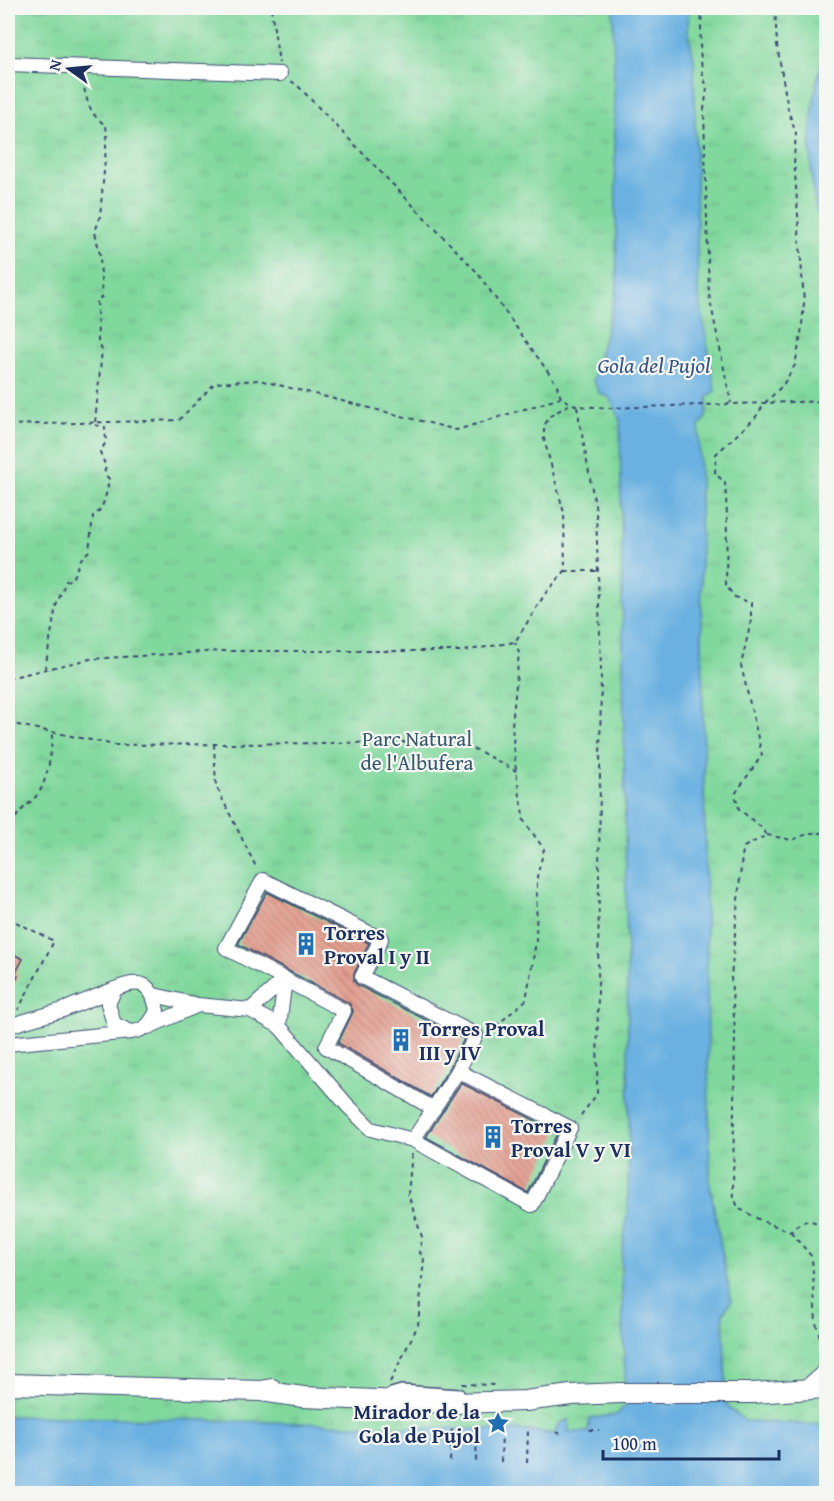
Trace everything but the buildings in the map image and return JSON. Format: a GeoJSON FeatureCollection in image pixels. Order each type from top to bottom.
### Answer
{"type":"FeatureCollection","features":[{"type":"Feature","properties":{"kind":"main road"},"geometry":{"type":"LineString","coordinates":[[8,1384],[261,1391],[286,1388],[391,1395],[448,1394],[455,1398],[473,1391],[529,1391],[571,1395],[744,1393],[826,1388]]}},
{"type":"Feature","properties":{"kind":"main road"},"geometry":{"type":"LineString","coordinates":[[744,1393],[826,1396]]}},
{"type":"Feature","properties":{"kind":"street"},"geometry":{"type":"LineString","coordinates":[[8,64],[280,74]]}},
{"type":"Feature","properties":{"kind":"street"},"geometry":{"type":"LineString","coordinates":[[413,1140],[435,1109],[458,1071],[476,1035],[362,977],[381,939],[263,880],[226,948],[344,1011],[326,1047],[435,1109]]}},
{"type":"Feature","properties":{"kind":"street"},"geometry":{"type":"LineString","coordinates":[[249,1010],[285,979]]}},
{"type":"Feature","properties":{"kind":"street"},"geometry":{"type":"LineString","coordinates":[[279,1026],[285,979]]}},
{"type":"Feature","properties":{"kind":"street"},"geometry":{"type":"LineString","coordinates":[[8,1026],[63,1010],[131,982],[143,985],[154,995],[198,1005],[249,1010],[279,1026],[347,1105],[371,1129],[413,1140],[532,1205],[570,1128],[458,1071]]}},
{"type":"Feature","properties":{"kind":"street"},"geometry":{"type":"LineString","coordinates":[[115,989],[108,1004],[114,1024],[130,1032]]}},
{"type":"Feature","properties":{"kind":"street"},"geometry":{"type":"LineString","coordinates":[[148,1027],[157,1011],[154,995]]}},
{"type":"Feature","properties":{"kind":"street"},"geometry":{"type":"LineString","coordinates":[[8,1044],[140,1031],[198,1005]]}},
{"type":"Feature","properties":{"kind":"street"},"geometry":{"type":"LineString","coordinates":[[806,1388],[826,1370]]}},
{"type":"Feature","properties":{"kind":"path"},"geometry":{"type":"LineString","coordinates":[[271,8],[280,74],[297,85],[476,271],[556,383],[561,398],[577,406],[610,408],[826,401]]}},
{"type":"Feature","properties":{"kind":"path"},"geometry":{"type":"LineString","coordinates":[[702,8],[700,48],[702,71],[707,88],[705,110],[709,295],[731,404]]}},
{"type":"Feature","properties":{"kind":"path"},"geometry":{"type":"LineString","coordinates":[[767,835],[739,809],[735,794],[762,755],[741,665],[751,621],[751,603],[735,597],[726,586],[725,482],[715,474],[716,454],[755,418],[765,403],[783,386],[795,365],[801,335],[804,303],[794,158],[796,134],[788,109],[777,45],[775,8]]}},
{"type":"Feature","properties":{"kind":"path"},"geometry":{"type":"LineString","coordinates":[[79,67],[88,102],[96,119],[106,125],[107,136],[100,217],[94,232],[100,255],[102,297],[97,300],[98,341],[102,350],[95,423]]}},
{"type":"Feature","properties":{"kind":"path"},"geometry":{"type":"LineString","coordinates":[[8,425],[179,420],[215,382],[259,380],[458,430],[561,398]]}},
{"type":"Feature","properties":{"kind":"path"},"geometry":{"type":"LineString","coordinates":[[8,678],[90,658],[196,652],[463,651],[515,642],[545,594],[565,572],[564,513],[544,439],[544,426],[550,416],[570,404]]}},
{"type":"Feature","properties":{"kind":"path"},"geometry":{"type":"LineString","coordinates":[[570,1128],[597,1094],[601,679],[598,571],[596,511],[577,406]]}},
{"type":"Feature","properties":{"kind":"path"},"geometry":{"type":"LineString","coordinates":[[45,669],[56,606],[66,581],[72,579],[81,559],[89,551],[93,516],[99,512],[109,480],[104,473],[106,467],[100,452],[106,442],[105,427],[95,423]]}},
{"type":"Feature","properties":{"kind":"path"},"geometry":{"type":"LineString","coordinates":[[565,572],[598,571]]}},
{"type":"Feature","properties":{"kind":"path"},"geometry":{"type":"LineString","coordinates":[[476,1035],[487,1034],[526,1000],[536,942],[537,877],[544,849],[524,821],[516,771],[512,726],[519,653],[515,642]]}},
{"type":"Feature","properties":{"kind":"path"},"geometry":{"type":"LineString","coordinates":[[8,723],[115,745],[439,742],[477,750],[516,771]]}},
{"type":"Feature","properties":{"kind":"path"},"geometry":{"type":"LineString","coordinates":[[8,834],[13,828],[17,815],[25,809],[41,789],[51,753],[52,732]]}},
{"type":"Feature","properties":{"kind":"path"},"geometry":{"type":"LineString","coordinates":[[214,744],[216,786],[263,880]]}},
{"type":"Feature","properties":{"kind":"path"},"geometry":{"type":"LineString","coordinates":[[826,832],[810,832],[792,840],[767,835],[744,847],[731,978],[735,1030],[733,1193],[738,1208],[762,1221],[791,1232],[812,1257],[816,1323],[826,1350]]}},
{"type":"Feature","properties":{"kind":"path"},"geometry":{"type":"LineString","coordinates":[[8,918],[54,941],[18,1011]]}},
{"type":"Feature","properties":{"kind":"path"},"geometry":{"type":"LineString","coordinates":[[391,1395],[418,1325],[424,1258],[420,1253],[423,1237],[408,1194],[413,1140]]}},
{"type":"Feature","properties":{"kind":"path"},"geometry":{"type":"LineString","coordinates":[[791,1232],[804,1221],[814,1221],[826,1228]]}},
{"type":"Feature","properties":{"kind":"path"},"geometry":{"type":"LineString","coordinates":[[450,1461],[452,1429]]}},
{"type":"Feature","properties":{"kind":"path"},"geometry":{"type":"LineString","coordinates":[[476,1461],[477,1430]]}},
{"type":"Feature","properties":{"kind":"path"},"geometry":{"type":"LineString","coordinates":[[501,1462],[502,1430]]}},
{"type":"Feature","properties":{"kind":"path"},"geometry":{"type":"LineString","coordinates":[[527,1463],[528,1430]]}},
{"type":"Feature","properties":{"kind":"path"},"geometry":{"type":"LineString","coordinates":[[589,1430],[599,1430]]}},
{"type":"Feature","properties":{"kind":"path"},"geometry":{"type":"LineString","coordinates":[[555,1432],[564,1435]]}},
{"type":"Feature","properties":{"kind":"green space","name":"Parc Natural de l'Albufera"},"geometry":{"type":"Polygon","coordinates":[[[8,8],[826,8],[826,1493],[8,1493],[8,8]]]}},
{"type":"Feature","properties":{"kind":"water","name":"Gola del Pujol"},"geometry":{"type":"Polygon","coordinates":[[[613,8],[689,8],[688,29],[694,59],[698,289],[715,391],[708,397],[706,417],[699,426],[710,1186],[731,1301],[723,1313],[727,1406],[745,1421],[826,1425],[826,1493],[8,1494],[8,1416],[497,1429],[555,1434],[558,1424],[569,1419],[569,1432],[588,1432],[590,1418],[616,1415],[626,1405],[621,1259],[628,1209],[629,1125],[620,420],[609,397],[600,394],[593,380],[617,289],[613,8]]]}},
{"type":"Feature","properties":{"kind":"water"},"geometry":{"type":"Polygon","coordinates":[[[826,48],[826,233],[816,208],[813,189],[811,127],[816,86],[826,48]]]}},
{"type":"Feature","properties":{"kind":"place","name":"Torres Proval I y II"},"geometry":{"type":"Point","coordinates":[306,944]}},
{"type":"Feature","properties":{"kind":"place","name":"Torres Proval III y IV"},"geometry":{"type":"Point","coordinates":[401,1040]}},
{"type":"Feature","properties":{"kind":"place","name":"Torres Proval V y VI"},"geometry":{"type":"Point","coordinates":[493,1137]}},
{"type":"Feature","properties":{"kind":"place","name":"Mirador de la Gola de Pujol"},"geometry":{"type":"Point","coordinates":[498,1423]}}]}
